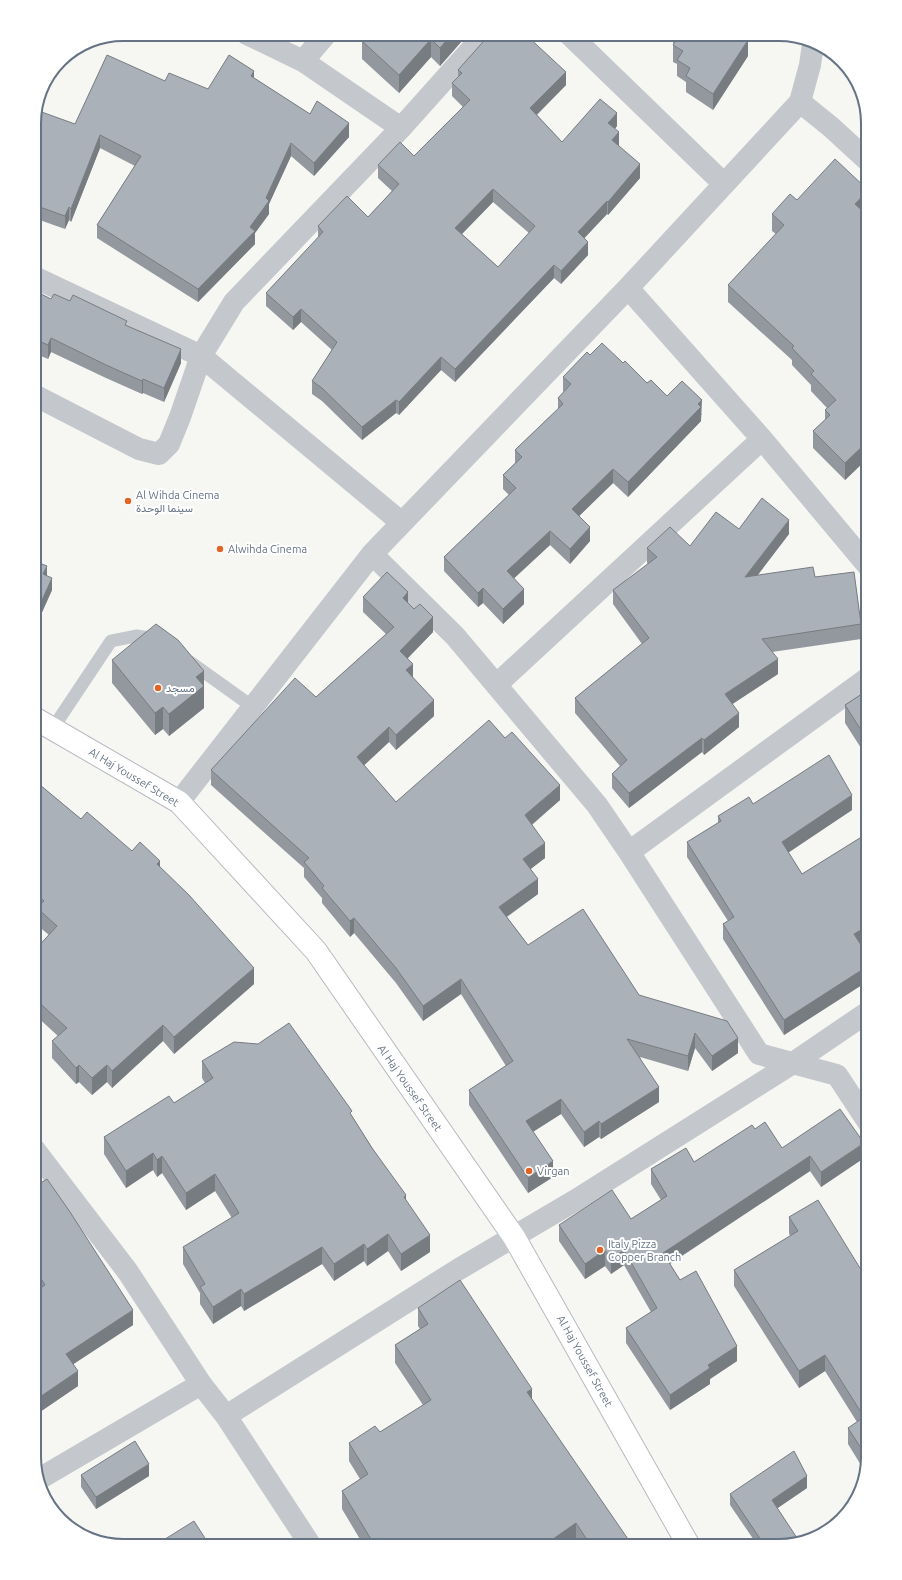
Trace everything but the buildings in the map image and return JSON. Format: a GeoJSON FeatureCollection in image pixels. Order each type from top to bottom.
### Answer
{"type":"FeatureCollection","features":[{"type":"Feature","properties":{"kind":"main road","name":"Al Haj Youssef Street"},"geometry":{"type":"LineString","coordinates":[[41,722],[179,802],[316,952],[514,1237],[685,1539]]}},
{"type":"Feature","properties":{"kind":"street"},"geometry":{"type":"LineString","coordinates":[[262,41],[303,61],[401,128]]}},
{"type":"Feature","properties":{"kind":"street"},"geometry":{"type":"LineString","coordinates":[[303,61],[320,41]]}},
{"type":"Feature","properties":{"kind":"street"},"geometry":{"type":"LineString","coordinates":[[41,399],[139,449],[159,454],[168,444],[180,417],[201,356],[234,302],[401,128],[479,41]]}},
{"type":"Feature","properties":{"kind":"street"},"geometry":{"type":"LineString","coordinates":[[576,41],[724,184]]}},
{"type":"Feature","properties":{"kind":"street"},"geometry":{"type":"LineString","coordinates":[[179,802],[372,554],[628,288],[800,102],[810,65],[812,48]]}},
{"type":"Feature","properties":{"kind":"street"},"geometry":{"type":"LineString","coordinates":[[800,102],[832,127],[861,154]]}},
{"type":"Feature","properties":{"kind":"street"},"geometry":{"type":"LineString","coordinates":[[41,280],[201,356],[402,522]]}},
{"type":"Feature","properties":{"kind":"street"},"geometry":{"type":"LineString","coordinates":[[628,288],[762,439],[861,558]]}},
{"type":"Feature","properties":{"kind":"street"},"geometry":{"type":"LineString","coordinates":[[496,685],[762,439]]}},
{"type":"Feature","properties":{"kind":"street"},"geometry":{"type":"LineString","coordinates":[[372,554],[455,636],[597,805],[759,1054],[837,1075],[861,1111]]}},
{"type":"Feature","properties":{"kind":"street"},"geometry":{"type":"LineString","coordinates":[[629,852],[861,683]]}},
{"type":"Feature","properties":{"kind":"street"},"geometry":{"type":"LineString","coordinates":[[226,1416],[793,1063],[861,1017]]}},
{"type":"Feature","properties":{"kind":"street"},"geometry":{"type":"LineString","coordinates":[[41,1158],[128,1272],[201,1384],[226,1416],[306,1539]]}},
{"type":"Feature","properties":{"kind":"street"},"geometry":{"type":"LineString","coordinates":[[44,1476],[201,1384]]}},
{"type":"Feature","properties":{"kind":"lane"},"geometry":{"type":"LineString","coordinates":[[53,728],[111,641],[136,636],[158,638],[170,648]]}},
{"type":"Feature","properties":{"kind":"lane"},"geometry":{"type":"LineString","coordinates":[[183,657],[253,707]]}},
{"type":"Feature","properties":{"kind":"place","name":"Al Wihda Cinema سينما الوحدة"},"geometry":{"type":"Point","coordinates":[128,501]}},
{"type":"Feature","properties":{"kind":"place","name":"Alwihda Cinema"},"geometry":{"type":"Point","coordinates":[220,549]}},
{"type":"Feature","properties":{"kind":"place","name":"مسجد"},"geometry":{"type":"Point","coordinates":[158,688]}},
{"type":"Feature","properties":{"kind":"place","name":"Virgan"},"geometry":{"type":"Point","coordinates":[529,1171]}},
{"type":"Feature","properties":{"kind":"place","name":"Italy Pizza Copper Branch"},"geometry":{"type":"Point","coordinates":[600,1250]}}]}
